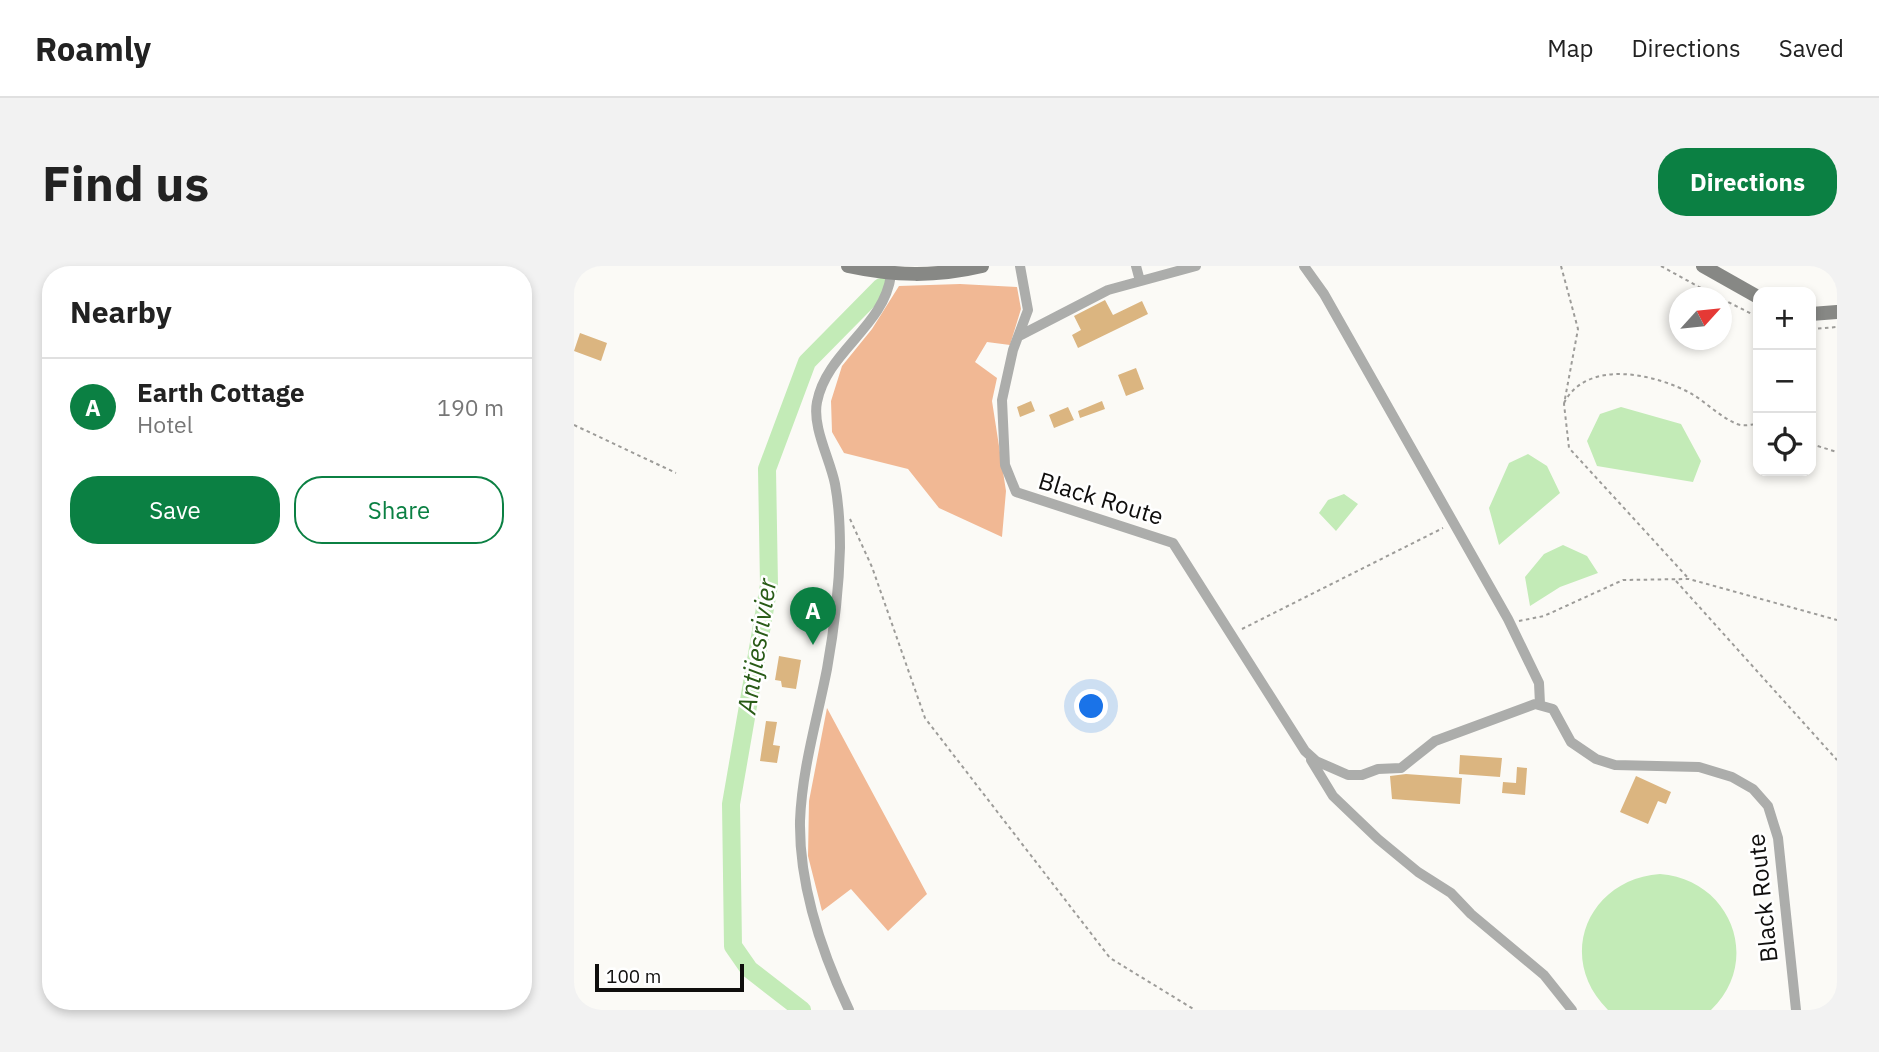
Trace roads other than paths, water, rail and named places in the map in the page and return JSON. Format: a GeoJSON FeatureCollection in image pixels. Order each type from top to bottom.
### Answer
{"type":"FeatureCollection","features":[{"type":"Feature","properties":{"kind":"main road"},"geometry":{"type":"LineString","coordinates":[[848,266],[891,275],[958,271],[982,266]]}},
{"type":"Feature","properties":{"kind":"main road"},"geometry":{"type":"LineString","coordinates":[[1703,266],[1753,294]]}},
{"type":"Feature","properties":{"kind":"main road"},"geometry":{"type":"LineString","coordinates":[[1816,314],[1837,312]]}},
{"type":"Feature","properties":{"kind":"street","name":"Black Route"},"geometry":{"type":"LineString","coordinates":[[1020,266],[1028,310],[1002,400],[1005,465],[1013,489],[1033,500],[1149,533],[1173,543],[1333,796],[1377,839],[1418,872],[1451,893],[1471,914],[1533,965],[1572,1010]]}},
{"type":"Feature","properties":{"kind":"street"},"geometry":{"type":"LineString","coordinates":[[1136,266],[1140,281]]}},
{"type":"Feature","properties":{"kind":"street"},"geometry":{"type":"LineString","coordinates":[[1019,336],[1108,290],[1196,266]]}},
{"type":"Feature","properties":{"kind":"street"},"geometry":{"type":"LineString","coordinates":[[1304,266],[1324,294],[1508,619],[1539,683],[1540,704]]}},
{"type":"Feature","properties":{"kind":"street"},"geometry":{"type":"LineString","coordinates":[[849,1010],[827,960],[816,921],[800,822],[806,768],[829,654],[840,551],[835,486],[817,417],[817,404],[822,386],[832,369],[884,302],[891,275]]}},
{"type":"Feature","properties":{"kind":"street","name":"Black Route"},"geometry":{"type":"LineString","coordinates":[[1305,751],[1316,761],[1348,775],[1401,768],[1435,741],[1540,704],[1553,709],[1571,742],[1596,759],[1615,765],[1699,766],[1753,789],[1768,806],[1779,838],[1796,1010]]}},
{"type":"Feature","properties":{"kind":"waterway","name":"Antjiesrivier"},"geometry":{"type":"LineString","coordinates":[[802,1010],[749,969],[733,946],[731,804],[769,585],[767,469],[807,362],[881,287]]}},
{"type":"Feature","properties":{"kind":"place","name":"Earth Cottage"},"geometry":{"type":"Point","coordinates":[813,645]}}]}
